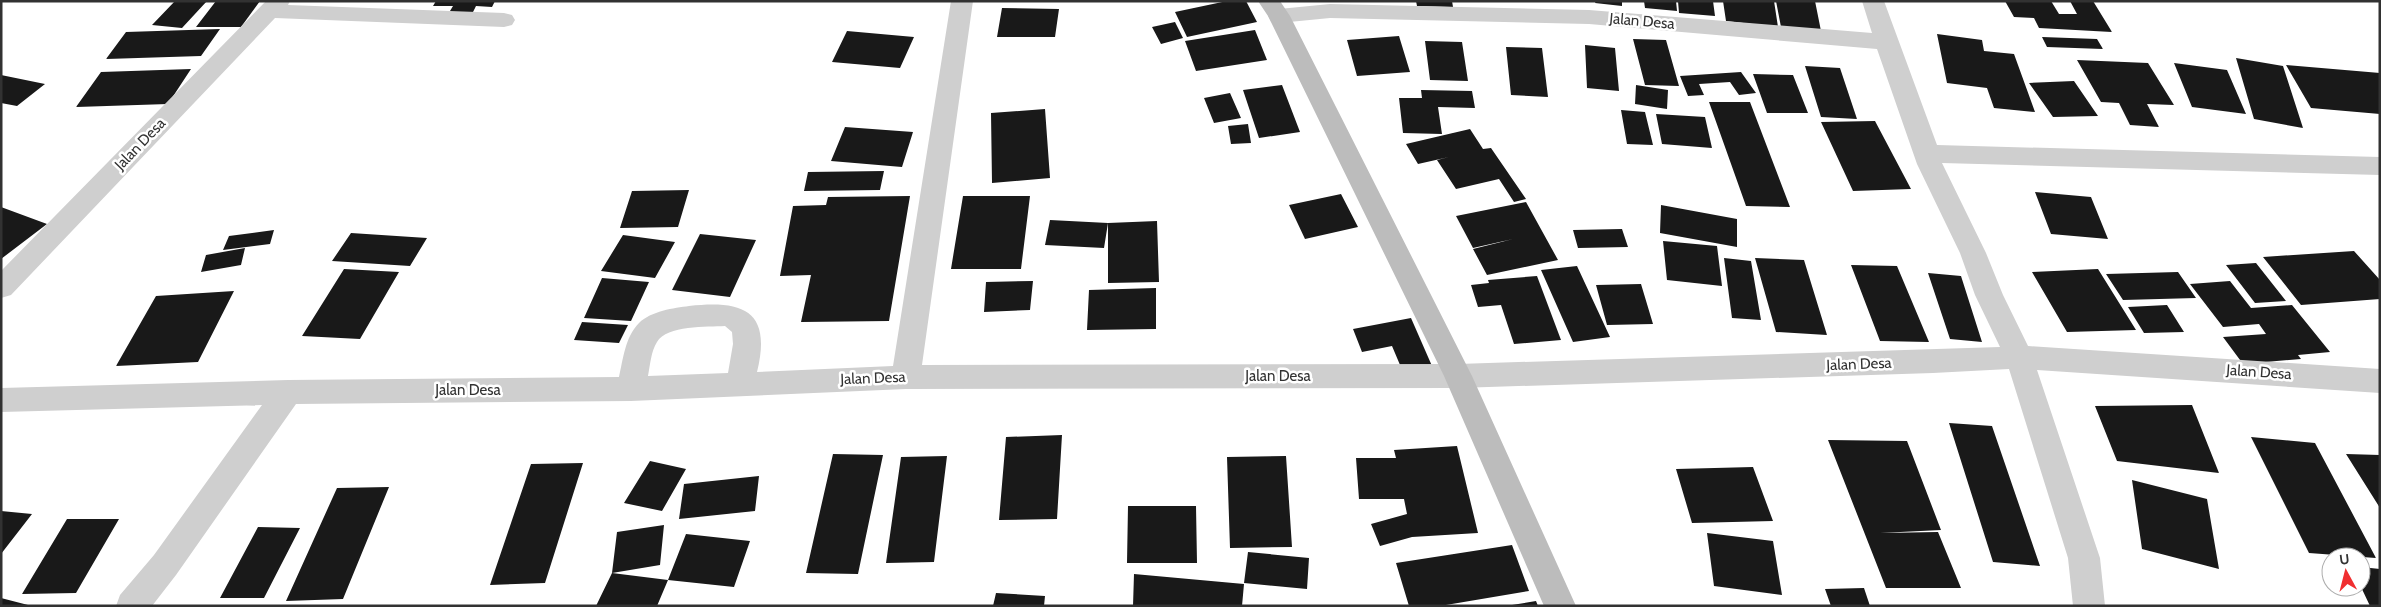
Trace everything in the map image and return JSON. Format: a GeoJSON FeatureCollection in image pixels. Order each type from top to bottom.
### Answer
{"type":"FeatureCollection","features":[{"type":"Feature","properties":{"kind":"street"},"geometry":{"type":"LineString","coordinates":[[906,377],[962,1]]}},
{"type":"Feature","properties":{"kind":"street"},"geometry":{"type":"LineString","coordinates":[[1873,1],[1930,164],[2019,357],[2084,558],[2089,606]]}},
{"type":"Feature","properties":{"kind":"street"},"geometry":{"type":"LineString","coordinates":[[274,6],[504,20]]}},
{"type":"Feature","properties":{"kind":"street","name":"Jalan Desa"},"geometry":{"type":"LineString","coordinates":[[1,288],[274,6]]}},
{"type":"Feature","properties":{"kind":"street","name":"Jalan Desa"},"geometry":{"type":"LineString","coordinates":[[1560,606],[1458,376],[1274,9],[1330,11],[1535,8],[1590,17],[1886,42]]}},
{"type":"Feature","properties":{"kind":"street"},"geometry":{"type":"LineString","coordinates":[[1928,154],[2170,162],[2380,166]]}},
{"type":"Feature","properties":{"kind":"street"},"geometry":{"type":"LineString","coordinates":[[631,389],[644,338],[653,327],[669,320],[726,315],[735,317],[746,327],[748,339],[739,385]]}},
{"type":"Feature","properties":{"kind":"street","name":"Jalan Desa"},"geometry":{"type":"LineString","coordinates":[[1,400],[288,392],[631,389],[906,377],[1458,376],[1934,362],[2019,357],[2380,381]]}},
{"type":"Feature","properties":{"kind":"street"},"geometry":{"type":"LineString","coordinates":[[132,606],[165,565],[288,392]]}},
{"type":"Feature","properties":{"kind":"building"},"geometry":{"type":"Polygon","coordinates":[[[175,1],[207,1],[182,28],[152,25],[175,1]]]}},
{"type":"Feature","properties":{"kind":"building"},"geometry":{"type":"Polygon","coordinates":[[[216,1],[260,1],[241,27],[196,27],[216,1]]]}},
{"type":"Feature","properties":{"kind":"building"},"geometry":{"type":"Polygon","coordinates":[[[436,1],[495,1],[492,7],[476,6],[471,16],[447,16],[453,6],[433,6],[436,1]]]}},
{"type":"Feature","properties":{"kind":"building"},"geometry":{"type":"Polygon","coordinates":[[[1227,1],[1246,1],[1257,22],[1187,37],[1175,12],[1227,1]]]}},
{"type":"Feature","properties":{"kind":"building"},"geometry":{"type":"Polygon","coordinates":[[[1416,1],[1452,1],[1453,7],[1417,6],[1416,1]]]}},
{"type":"Feature","properties":{"kind":"building"},"geometry":{"type":"Polygon","coordinates":[[[1596,1],[1622,1],[1622,6],[1595,3],[1596,1]]]}},
{"type":"Feature","properties":{"kind":"building"},"geometry":{"type":"Polygon","coordinates":[[[1644,1],[1676,1],[1677,11],[1645,8],[1644,1]]]}},
{"type":"Feature","properties":{"kind":"building"},"geometry":{"type":"Polygon","coordinates":[[[1678,1],[1713,1],[1715,16],[1679,13],[1678,1]]]}},
{"type":"Feature","properties":{"kind":"building"},"geometry":{"type":"Polygon","coordinates":[[[1723,1],[1774,1],[1778,27],[1726,21],[1723,1]]]}},
{"type":"Feature","properties":{"kind":"building"},"geometry":{"type":"Polygon","coordinates":[[[1776,1],[1815,1],[1821,31],[1781,27],[1776,1]]]}},
{"type":"Feature","properties":{"kind":"building"},"geometry":{"type":"Polygon","coordinates":[[[2005,1],[2051,1],[2059,14],[2077,14],[2070,1],[2093,1],[2112,32],[2039,28],[2034,18],[2014,17],[2005,1]]]}},
{"type":"Feature","properties":{"kind":"building"},"geometry":{"type":"Polygon","coordinates":[[[1002,8],[1059,9],[1055,37],[997,37],[1002,8]]]}},
{"type":"Feature","properties":{"kind":"building"},"geometry":{"type":"Polygon","coordinates":[[[1175,22],[1183,38],[1161,44],[1152,27],[1175,22]]]}},
{"type":"Feature","properties":{"kind":"building"},"geometry":{"type":"Polygon","coordinates":[[[220,29],[201,56],[106,59],[126,32],[220,29]]]}},
{"type":"Feature","properties":{"kind":"building"},"geometry":{"type":"Polygon","coordinates":[[[1255,30],[1267,60],[1196,71],[1185,41],[1255,30]]]}},
{"type":"Feature","properties":{"kind":"building"},"geometry":{"type":"Polygon","coordinates":[[[847,31],[914,37],[900,68],[832,62],[847,31]]]}},
{"type":"Feature","properties":{"kind":"building"},"geometry":{"type":"Polygon","coordinates":[[[1937,34],[1982,40],[1984,51],[2014,54],[2035,112],[1994,108],[1987,88],[1947,83],[1937,34]]]}},
{"type":"Feature","properties":{"kind":"building"},"geometry":{"type":"Polygon","coordinates":[[[1399,36],[1410,72],[1357,76],[1347,40],[1399,36]]]}},
{"type":"Feature","properties":{"kind":"building"},"geometry":{"type":"Polygon","coordinates":[[[2042,37],[2097,39],[2103,49],[2047,47],[2042,37]]]}},
{"type":"Feature","properties":{"kind":"building"},"geometry":{"type":"Polygon","coordinates":[[[1633,39],[1666,40],[1679,86],[1645,85],[1633,39]]]}},
{"type":"Feature","properties":{"kind":"building"},"geometry":{"type":"Polygon","coordinates":[[[1425,41],[1462,42],[1468,81],[1430,80],[1425,41]]]}},
{"type":"Feature","properties":{"kind":"building"},"geometry":{"type":"Polygon","coordinates":[[[1585,45],[1615,48],[1619,91],[1587,88],[1585,45]]]}},
{"type":"Feature","properties":{"kind":"building"},"geometry":{"type":"Polygon","coordinates":[[[1506,47],[1542,48],[1548,97],[1511,95],[1506,47]]]}},
{"type":"Feature","properties":{"kind":"building"},"geometry":{"type":"Polygon","coordinates":[[[2236,58],[2283,66],[2303,128],[2254,119],[2236,58]]]}},
{"type":"Feature","properties":{"kind":"building"},"geometry":{"type":"Polygon","coordinates":[[[2077,60],[2148,63],[2174,105],[2147,104],[2159,127],[2130,125],[2119,103],[2101,102],[2077,60]]]}},
{"type":"Feature","properties":{"kind":"building"},"geometry":{"type":"Polygon","coordinates":[[[2174,63],[2227,70],[2246,114],[2192,107],[2174,63]]]}},
{"type":"Feature","properties":{"kind":"building"},"geometry":{"type":"Polygon","coordinates":[[[2286,65],[2380,73],[2380,114],[2311,108],[2286,65]]]}},
{"type":"Feature","properties":{"kind":"building"},"geometry":{"type":"Polygon","coordinates":[[[1805,66],[1840,68],[1857,119],[1821,117],[1805,66]]]}},
{"type":"Feature","properties":{"kind":"building"},"geometry":{"type":"Polygon","coordinates":[[[191,69],[168,104],[76,107],[101,72],[191,69]]]}},
{"type":"Feature","properties":{"kind":"building"},"geometry":{"type":"Polygon","coordinates":[[[1741,72],[1756,93],[1739,95],[1730,82],[1699,84],[1704,95],[1688,96],[1680,76],[1741,72]]]}},
{"type":"Feature","properties":{"kind":"building"},"geometry":{"type":"Polygon","coordinates":[[[1753,74],[1793,75],[1808,113],[1767,113],[1753,74]]]}},
{"type":"Feature","properties":{"kind":"building"},"geometry":{"type":"Polygon","coordinates":[[[1,75],[45,84],[17,106],[1,103],[1,75]]]}},
{"type":"Feature","properties":{"kind":"building"},"geometry":{"type":"Polygon","coordinates":[[[2074,81],[2098,116],[2053,117],[2029,83],[2074,81]]]}},
{"type":"Feature","properties":{"kind":"building"},"geometry":{"type":"Polygon","coordinates":[[[1282,85],[1300,132],[1259,138],[1243,90],[1282,85]]]}},
{"type":"Feature","properties":{"kind":"building"},"geometry":{"type":"Polygon","coordinates":[[[1636,85],[1668,90],[1667,109],[1635,104],[1636,85]]]}},
{"type":"Feature","properties":{"kind":"building"},"geometry":{"type":"Polygon","coordinates":[[[1421,90],[1472,91],[1475,108],[1438,107],[1442,134],[1403,133],[1399,98],[1422,98],[1421,90]]]}},
{"type":"Feature","properties":{"kind":"building"},"geometry":{"type":"Polygon","coordinates":[[[1230,93],[1241,118],[1214,123],[1204,98],[1230,93]]]}},
{"type":"Feature","properties":{"kind":"building"},"geometry":{"type":"Polygon","coordinates":[[[1709,102],[1750,102],[1790,207],[1746,206],[1709,102]]]}},
{"type":"Feature","properties":{"kind":"building"},"geometry":{"type":"Polygon","coordinates":[[[1045,109],[1050,178],[992,183],[991,113],[1045,109]]]}},
{"type":"Feature","properties":{"kind":"building"},"geometry":{"type":"Polygon","coordinates":[[[1621,110],[1645,112],[1653,145],[1627,144],[1621,110]]]}},
{"type":"Feature","properties":{"kind":"building"},"geometry":{"type":"Polygon","coordinates":[[[1656,114],[1705,117],[1712,148],[1662,144],[1656,114]]]}},
{"type":"Feature","properties":{"kind":"building"},"geometry":{"type":"Polygon","coordinates":[[[1875,121],[1911,189],[1853,191],[1821,122],[1875,121]]]}},
{"type":"Feature","properties":{"kind":"building"},"geometry":{"type":"Polygon","coordinates":[[[1248,124],[1251,143],[1231,144],[1228,126],[1248,124]]]}},
{"type":"Feature","properties":{"kind":"building"},"geometry":{"type":"Polygon","coordinates":[[[845,127],[913,132],[902,167],[831,161],[845,127]]]}},
{"type":"Feature","properties":{"kind":"building"},"geometry":{"type":"Polygon","coordinates":[[[1470,129],[1483,149],[1491,148],[1526,199],[1514,202],[1499,179],[1456,189],[1437,160],[1449,157],[1418,164],[1406,144],[1470,129]]]}},
{"type":"Feature","properties":{"kind":"building"},"geometry":{"type":"Polygon","coordinates":[[[884,171],[880,190],[804,191],[808,172],[884,171]]]}},
{"type":"Feature","properties":{"kind":"building"},"geometry":{"type":"Polygon","coordinates":[[[689,190],[678,227],[620,228],[632,191],[689,190]]]}},
{"type":"Feature","properties":{"kind":"building"},"geometry":{"type":"Polygon","coordinates":[[[2035,192],[2091,197],[2108,239],[2051,234],[2035,192]]]}},
{"type":"Feature","properties":{"kind":"building"},"geometry":{"type":"Polygon","coordinates":[[[1341,194],[1358,227],[1305,239],[1289,205],[1341,194]]]}},
{"type":"Feature","properties":{"kind":"building"},"geometry":{"type":"Polygon","coordinates":[[[910,196],[889,321],[801,322],[811,275],[780,276],[793,206],[826,205],[828,197],[910,196]]]}},
{"type":"Feature","properties":{"kind":"building"},"geometry":{"type":"Polygon","coordinates":[[[963,196],[1030,196],[1021,269],[951,269],[963,196]]]}},
{"type":"Feature","properties":{"kind":"building"},"geometry":{"type":"Polygon","coordinates":[[[1526,202],[1558,260],[1487,275],[1473,249],[1513,239],[1473,248],[1456,216],[1526,202]]]}},
{"type":"Feature","properties":{"kind":"building"},"geometry":{"type":"Polygon","coordinates":[[[1661,205],[1737,219],[1737,247],[1660,233],[1661,205]]]}},
{"type":"Feature","properties":{"kind":"building"},"geometry":{"type":"Polygon","coordinates":[[[1,207],[47,224],[1,259],[1,207]]]}},
{"type":"Feature","properties":{"kind":"building"},"geometry":{"type":"Polygon","coordinates":[[[1050,220],[1108,223],[1104,248],[1045,245],[1050,220]]]}},
{"type":"Feature","properties":{"kind":"building"},"geometry":{"type":"Polygon","coordinates":[[[1157,221],[1159,282],[1108,283],[1108,223],[1157,221]]]}},
{"type":"Feature","properties":{"kind":"building"},"geometry":{"type":"Polygon","coordinates":[[[1622,229],[1628,247],[1578,248],[1573,230],[1622,229]]]}},
{"type":"Feature","properties":{"kind":"building"},"geometry":{"type":"Polygon","coordinates":[[[274,230],[270,244],[223,250],[229,236],[274,230]]]}},
{"type":"Feature","properties":{"kind":"building"},"geometry":{"type":"Polygon","coordinates":[[[351,233],[427,238],[410,266],[332,261],[351,233]]]}},
{"type":"Feature","properties":{"kind":"building"},"geometry":{"type":"Polygon","coordinates":[[[700,234],[756,240],[730,297],[672,290],[700,234]]]}},
{"type":"Feature","properties":{"kind":"building"},"geometry":{"type":"Polygon","coordinates":[[[623,235],[675,242],[655,278],[601,271],[623,235]]]}},
{"type":"Feature","properties":{"kind":"building"},"geometry":{"type":"Polygon","coordinates":[[[1663,241],[1717,246],[1722,286],[1667,280],[1663,241]]]}},
{"type":"Feature","properties":{"kind":"building"},"geometry":{"type":"Polygon","coordinates":[[[245,248],[241,265],[201,272],[206,255],[245,248]]]}},
{"type":"Feature","properties":{"kind":"building"},"geometry":{"type":"Polygon","coordinates":[[[2354,251],[2380,280],[2380,299],[2301,305],[2263,257],[2354,251]]]}},
{"type":"Feature","properties":{"kind":"building"},"geometry":{"type":"Polygon","coordinates":[[[1724,258],[1751,261],[1761,320],[1732,318],[1724,258]]]}},
{"type":"Feature","properties":{"kind":"building"},"geometry":{"type":"Polygon","coordinates":[[[1755,258],[1804,260],[1827,335],[1776,332],[1755,258]]]}},
{"type":"Feature","properties":{"kind":"building"},"geometry":{"type":"Polygon","coordinates":[[[2256,263],[2286,301],[2255,303],[2226,265],[2256,263]]]}},
{"type":"Feature","properties":{"kind":"building"},"geometry":{"type":"Polygon","coordinates":[[[1851,265],[1897,266],[1929,342],[1880,341],[1851,265]]]}},
{"type":"Feature","properties":{"kind":"building"},"geometry":{"type":"Polygon","coordinates":[[[1577,266],[1610,337],[1573,342],[1541,270],[1577,266]]]}},
{"type":"Feature","properties":{"kind":"building"},"geometry":{"type":"Polygon","coordinates":[[[344,269],[399,272],[360,339],[302,336],[344,269]]]}},
{"type":"Feature","properties":{"kind":"building"},"geometry":{"type":"Polygon","coordinates":[[[2098,269],[2136,330],[2067,332],[2032,272],[2098,269]]]}},
{"type":"Feature","properties":{"kind":"building"},"geometry":{"type":"Polygon","coordinates":[[[2178,272],[2196,298],[2123,300],[2106,274],[2178,272]]]}},
{"type":"Feature","properties":{"kind":"building"},"geometry":{"type":"Polygon","coordinates":[[[1928,273],[1961,276],[1982,342],[1950,339],[1928,273]]]}},
{"type":"Feature","properties":{"kind":"building"},"geometry":{"type":"Polygon","coordinates":[[[1537,276],[1561,340],[1514,344],[1501,305],[1478,307],[1471,285],[1489,283],[1488,280],[1537,276]]]}},
{"type":"Feature","properties":{"kind":"building"},"geometry":{"type":"Polygon","coordinates":[[[602,278],[649,282],[631,321],[584,318],[602,278]]]}},
{"type":"Feature","properties":{"kind":"building"},"geometry":{"type":"Polygon","coordinates":[[[1033,281],[1030,310],[984,312],[986,282],[1033,281]]]}},
{"type":"Feature","properties":{"kind":"building"},"geometry":{"type":"Polygon","coordinates":[[[2230,281],[2251,308],[2292,305],[2330,352],[2298,355],[2301,359],[2243,364],[2223,337],[2266,334],[2259,324],[2223,327],[2190,284],[2230,281]]]}},
{"type":"Feature","properties":{"kind":"building"},"geometry":{"type":"Polygon","coordinates":[[[1641,284],[1653,324],[1607,325],[1596,285],[1641,284]]]}},
{"type":"Feature","properties":{"kind":"building"},"geometry":{"type":"Polygon","coordinates":[[[1156,288],[1156,329],[1087,330],[1089,290],[1156,288]]]}},
{"type":"Feature","properties":{"kind":"building"},"geometry":{"type":"Polygon","coordinates":[[[234,291],[198,362],[116,366],[156,296],[234,291]]]}},
{"type":"Feature","properties":{"kind":"building"},"geometry":{"type":"Polygon","coordinates":[[[2167,305],[2184,332],[2144,333],[2128,307],[2167,305]]]}},
{"type":"Feature","properties":{"kind":"building"},"geometry":{"type":"Polygon","coordinates":[[[1411,318],[1432,366],[1403,372],[1392,346],[1362,352],[1353,329],[1411,318]]]}},
{"type":"Feature","properties":{"kind":"building"},"geometry":{"type":"Polygon","coordinates":[[[582,322],[628,325],[619,343],[574,340],[582,322]]]}},
{"type":"Feature","properties":{"kind":"building"},"geometry":{"type":"Polygon","coordinates":[[[2192,405],[2219,473],[2117,461],[2095,406],[2192,405]]]}},
{"type":"Feature","properties":{"kind":"building"},"geometry":{"type":"Polygon","coordinates":[[[1949,423],[1992,426],[2040,566],[1993,562],[1949,423]]]}},
{"type":"Feature","properties":{"kind":"building"},"geometry":{"type":"Polygon","coordinates":[[[1062,435],[1057,519],[999,520],[1006,437],[1062,435]]]}},
{"type":"Feature","properties":{"kind":"building"},"geometry":{"type":"Polygon","coordinates":[[[2251,437],[2315,443],[2370,547],[2321,547],[2321,554],[2309,553],[2251,437]]]}},
{"type":"Feature","properties":{"kind":"building"},"geometry":{"type":"Polygon","coordinates":[[[1828,440],[1907,441],[1941,530],[1880,533],[1938,532],[1961,588],[1886,588],[1828,440]]]}},
{"type":"Feature","properties":{"kind":"building"},"geometry":{"type":"Polygon","coordinates":[[[1457,446],[1478,533],[1412,537],[1380,546],[1371,524],[1407,514],[1404,499],[1359,499],[1356,458],[1396,458],[1394,450],[1457,446]]]}},
{"type":"Feature","properties":{"kind":"building"},"geometry":{"type":"Polygon","coordinates":[[[833,454],[883,455],[858,574],[806,573],[833,454]]]}},
{"type":"Feature","properties":{"kind":"building"},"geometry":{"type":"Polygon","coordinates":[[[2346,454],[2380,455],[2380,508],[2346,454]]]}},
{"type":"Feature","properties":{"kind":"building"},"geometry":{"type":"Polygon","coordinates":[[[947,456],[934,562],[886,563],[901,457],[947,456]]]}},
{"type":"Feature","properties":{"kind":"building"},"geometry":{"type":"Polygon","coordinates":[[[1286,456],[1292,547],[1230,548],[1227,457],[1286,456]]]}},
{"type":"Feature","properties":{"kind":"building"},"geometry":{"type":"Polygon","coordinates":[[[650,461],[686,469],[662,511],[624,503],[650,461]]]}},
{"type":"Feature","properties":{"kind":"building"},"geometry":{"type":"Polygon","coordinates":[[[583,463],[545,583],[490,585],[531,464],[583,463]]]}},
{"type":"Feature","properties":{"kind":"building"},"geometry":{"type":"Polygon","coordinates":[[[1753,467],[1773,521],[1692,523],[1676,469],[1753,467]]]}},
{"type":"Feature","properties":{"kind":"building"},"geometry":{"type":"Polygon","coordinates":[[[759,476],[755,511],[679,519],[684,484],[759,476]]]}},
{"type":"Feature","properties":{"kind":"building"},"geometry":{"type":"Polygon","coordinates":[[[2132,480],[2207,499],[2219,569],[2142,549],[2132,480]]]}},
{"type":"Feature","properties":{"kind":"building"},"geometry":{"type":"Polygon","coordinates":[[[389,487],[343,599],[286,601],[337,488],[389,487]]]}},
{"type":"Feature","properties":{"kind":"building"},"geometry":{"type":"Polygon","coordinates":[[[1128,506],[1196,506],[1197,563],[1127,563],[1128,506]]]}},
{"type":"Feature","properties":{"kind":"building"},"geometry":{"type":"Polygon","coordinates":[[[1,511],[32,514],[1,554],[1,511]]]}},
{"type":"Feature","properties":{"kind":"building"},"geometry":{"type":"Polygon","coordinates":[[[67,519],[119,519],[76,593],[22,594],[67,519]]]}},
{"type":"Feature","properties":{"kind":"building"},"geometry":{"type":"Polygon","coordinates":[[[664,525],[660,565],[612,573],[617,532],[664,525]]]}},
{"type":"Feature","properties":{"kind":"building"},"geometry":{"type":"Polygon","coordinates":[[[258,527],[300,528],[264,598],[220,598],[258,527]]]}},
{"type":"Feature","properties":{"kind":"building"},"geometry":{"type":"Polygon","coordinates":[[[1707,533],[1773,541],[1782,595],[1714,586],[1707,533]]]}},
{"type":"Feature","properties":{"kind":"building"},"geometry":{"type":"Polygon","coordinates":[[[686,534],[750,541],[734,587],[668,580],[686,534]]]}},
{"type":"Feature","properties":{"kind":"building"},"geometry":{"type":"Polygon","coordinates":[[[1512,545],[1529,591],[1440,606],[1409,606],[1396,563],[1512,545]]]}},
{"type":"Feature","properties":{"kind":"building"},"geometry":{"type":"Polygon","coordinates":[[[2371,549],[2376,558],[2371,558],[2371,549]]]}},
{"type":"Feature","properties":{"kind":"building"},"geometry":{"type":"Polygon","coordinates":[[[1248,552],[1309,558],[1307,589],[1244,583],[1248,552]]]}},
{"type":"Feature","properties":{"kind":"building"},"geometry":{"type":"Polygon","coordinates":[[[2371,568],[2380,569],[2380,606],[2370,606],[2366,597],[2371,597],[2371,568]]]}},
{"type":"Feature","properties":{"kind":"building"},"geometry":{"type":"Polygon","coordinates":[[[612,573],[668,580],[657,606],[596,606],[612,573]]]}},
{"type":"Feature","properties":{"kind":"building"},"geometry":{"type":"Polygon","coordinates":[[[1134,574],[1244,584],[1242,606],[1133,606],[1134,574]]]}},
{"type":"Feature","properties":{"kind":"building"},"geometry":{"type":"Polygon","coordinates":[[[1864,588],[1870,606],[1831,606],[1825,589],[1864,588]]]}},
{"type":"Feature","properties":{"kind":"building"},"geometry":{"type":"Polygon","coordinates":[[[996,593],[1045,596],[1044,606],[993,606],[996,593]]]}},
{"type":"Feature","properties":{"kind":"building"},"geometry":{"type":"Polygon","coordinates":[[[1,598],[28,605],[28,606],[1,606],[1,598]]]}},
{"type":"Feature","properties":{"kind":"building"},"geometry":{"type":"Polygon","coordinates":[[[1536,601],[1538,606],[1512,606],[1512,605],[1536,601]]]}}]}
